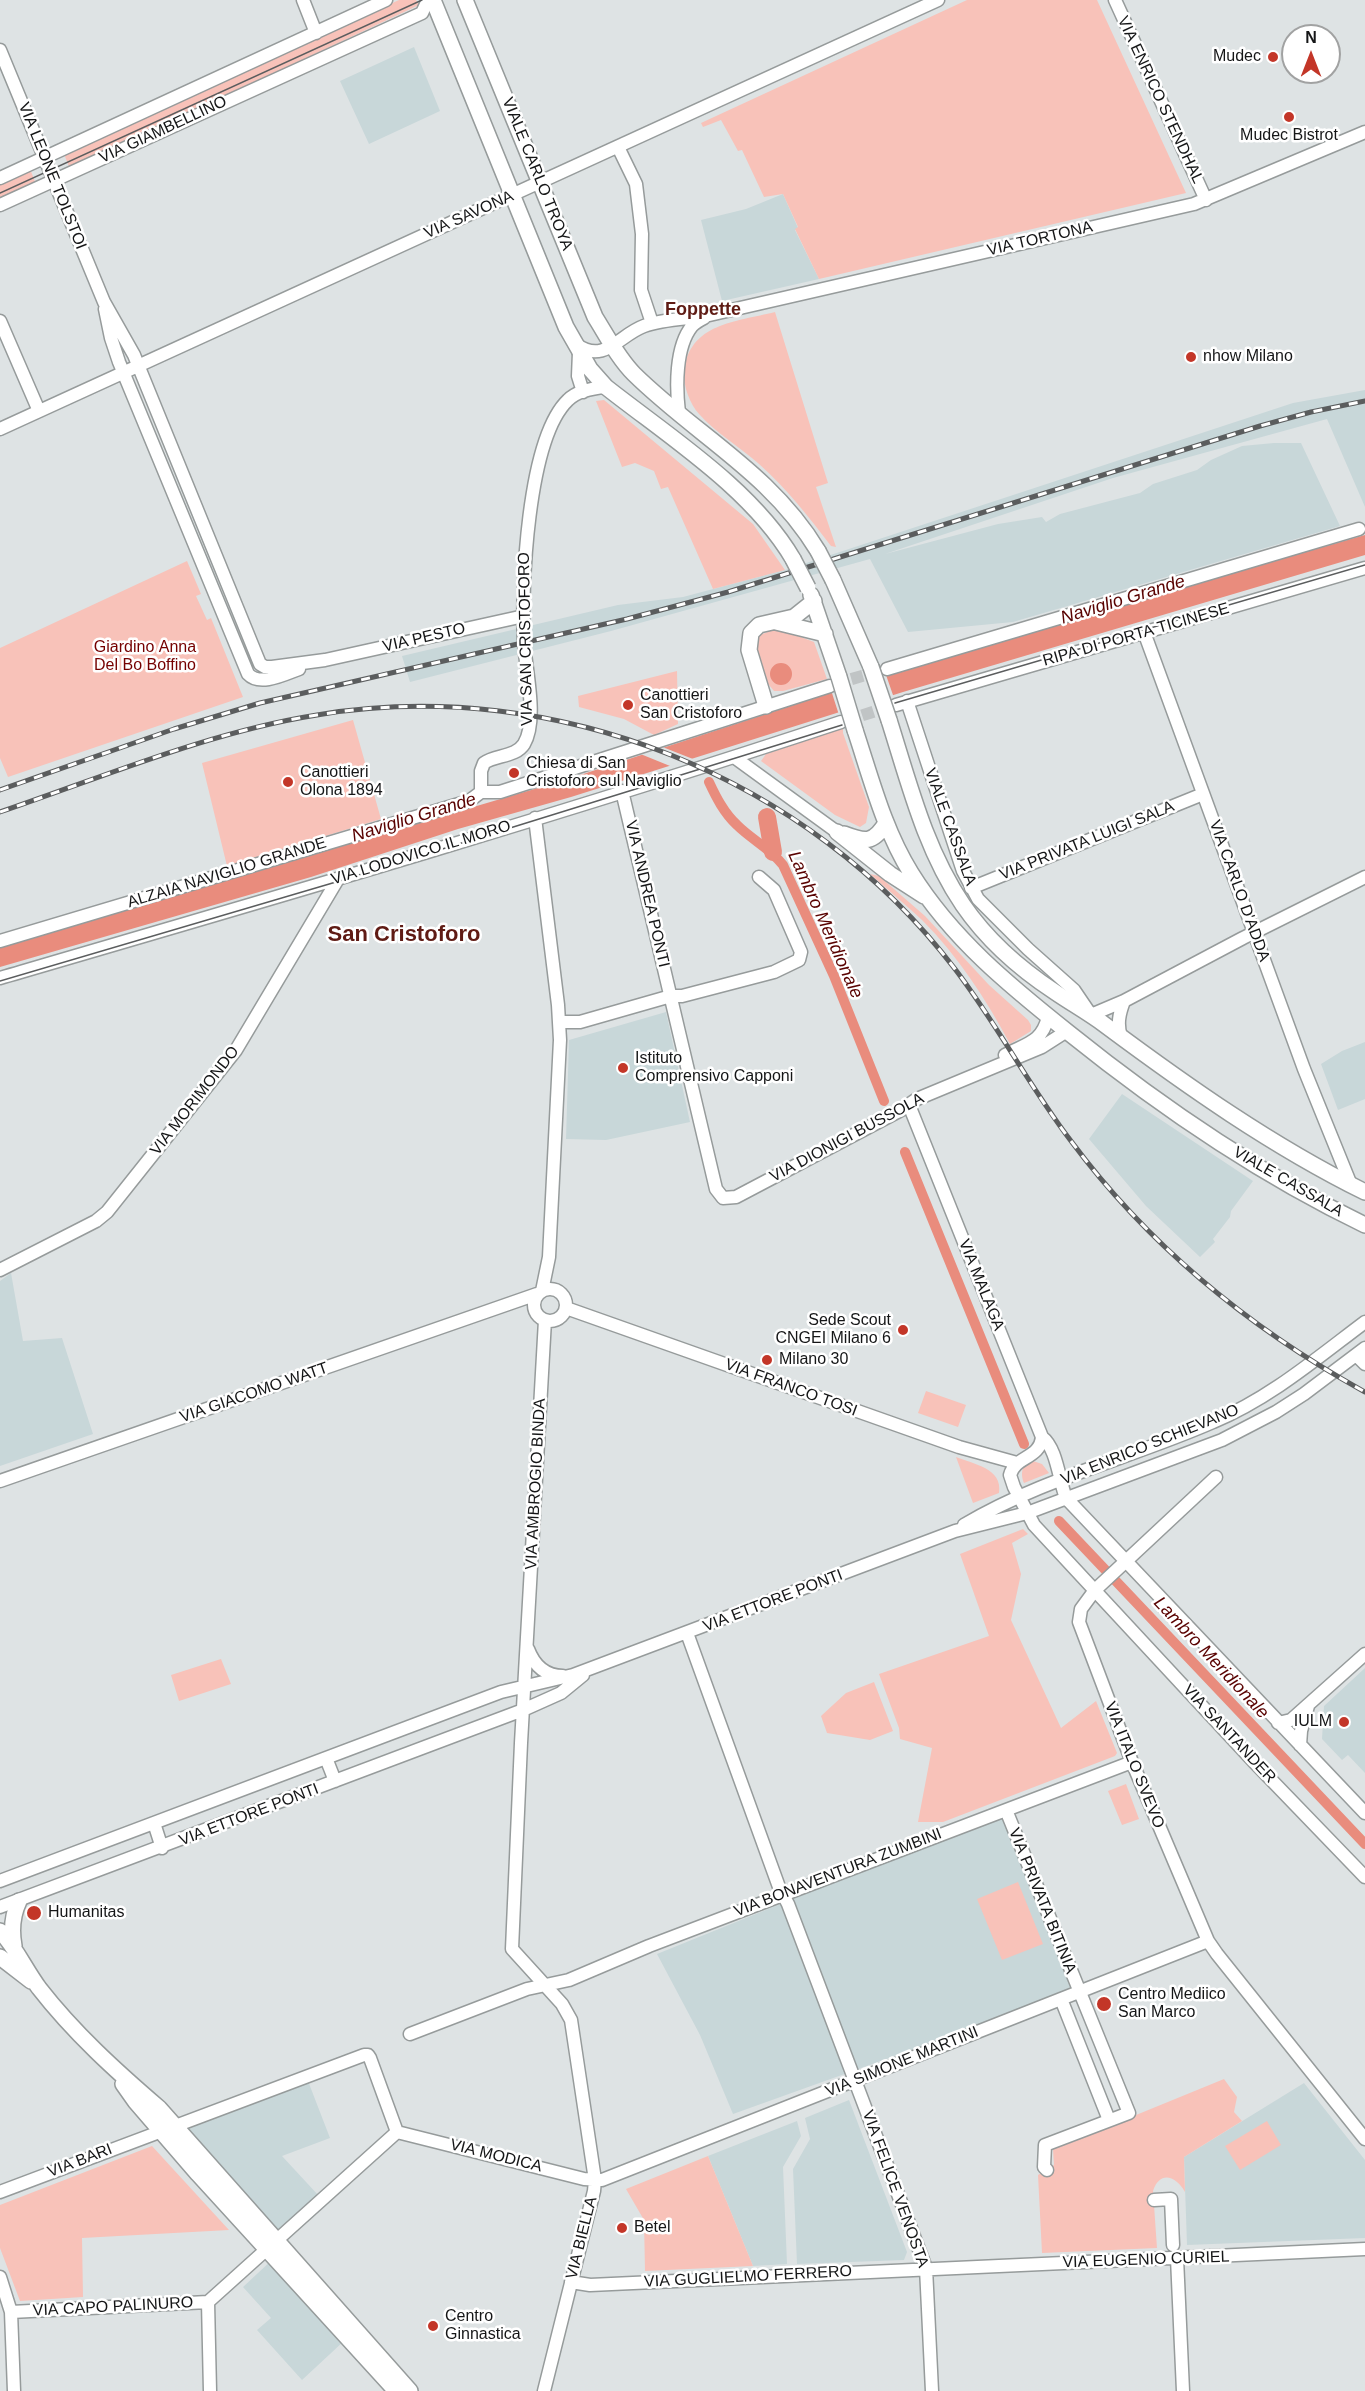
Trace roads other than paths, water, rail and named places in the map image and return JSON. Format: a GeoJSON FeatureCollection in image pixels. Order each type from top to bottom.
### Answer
{"type":"FeatureCollection","features":[{"type":"Feature","properties":{"kind":"main road","name":"VIALE CARLO TROYA"},"geometry":{"type":"LineString","coordinates":[[433,0],[576,347],[592,372],[606,387],[738,492],[763,518],[793,559]]}},
{"type":"Feature","properties":{"kind":"main road","name":"VIALE CARLO TROYA"},"geometry":{"type":"LineString","coordinates":[[465,0],[595,317],[615,350],[632,372],[759,478],[796,517],[818,550]]}},
{"type":"Feature","properties":{"kind":"main road","name":"VIALE CASSALA"},"geometry":{"type":"LineString","coordinates":[[818,550],[851,618],[889,720],[927,834],[948,881],[984,931],[1031,976],[1091,1015],[1246,1124],[1358,1188]]}},
{"type":"Feature","properties":{"kind":"main road","name":"VIALE CASSALA"},"geometry":{"type":"LineString","coordinates":[[793,559],[814,601],[871,780],[896,847],[927,898],[977,957],[1048,1017],[1140,1088],[1221,1144],[1301,1192],[1365,1226]]}},
{"type":"Feature","properties":{"kind":"main road"},"geometry":{"type":"LineString","coordinates":[[766,706],[748,645],[751,633],[763,624],[802,613],[814,601]]}},
{"type":"Feature","properties":{"kind":"main road"},"geometry":{"type":"LineString","coordinates":[[776,622],[825,634]]}},
{"type":"Feature","properties":{"kind":"main road"},"geometry":{"type":"LineString","coordinates":[[837,832],[865,840],[878,835],[886,823]]}},
{"type":"Feature","properties":{"kind":"main road"},"geometry":{"type":"LineString","coordinates":[[837,832],[890,874],[927,898]]}},
{"type":"Feature","properties":{"kind":"main road"},"geometry":{"type":"LineString","coordinates":[[1066,1031],[1091,1015]]}},
{"type":"Feature","properties":{"kind":"main road"},"geometry":{"type":"LineString","coordinates":[[14,1946],[12,1918],[25,1898]]}},
{"type":"Feature","properties":{"kind":"main road"},"geometry":{"type":"LineString","coordinates":[[0,1931],[14,1946],[39,1987]]}},
{"type":"Feature","properties":{"kind":"main road"},"geometry":{"type":"LineString","coordinates":[[0,1957],[39,1987],[115,2071],[135,2101],[167,2128],[271,2243],[411,2391]]}},
{"type":"Feature","properties":{"kind":"main road"},"geometry":{"type":"LineString","coordinates":[[271,2243],[396,2391]]}},
{"type":"Feature","properties":{"kind":"street"},"geometry":{"type":"LineString","coordinates":[[303,0],[316,33]]}},
{"type":"Feature","properties":{"kind":"street","name":"VIA GIAMBELLINO"},"geometry":{"type":"LineString","coordinates":[[0,178],[386,0]]}},
{"type":"Feature","properties":{"kind":"street","name":"VIA GIAMBELLINO"},"geometry":{"type":"LineString","coordinates":[[0,205],[422,13],[428,0]]}},
{"type":"Feature","properties":{"kind":"street","name":"VIA SAVONA"},"geometry":{"type":"LineString","coordinates":[[0,429],[938,0]]}},
{"type":"Feature","properties":{"kind":"street","name":"VIA ENRICO STENDHAL"},"geometry":{"type":"LineString","coordinates":[[1115,0],[1206,200]]}},
{"type":"Feature","properties":{"kind":"street","name":"VIA LEONE TOLSTOI"},"geometry":{"type":"LineString","coordinates":[[0,50],[104,302],[123,332],[139,365],[256,658],[265,667]]}},
{"type":"Feature","properties":{"kind":"street","name":"VIA TORTONA"},"geometry":{"type":"LineString","coordinates":[[615,350],[642,326],[652,323],[705,316],[1206,200],[1365,132]]}},
{"type":"Feature","properties":{"kind":"street"},"geometry":{"type":"LineString","coordinates":[[618,147],[636,184],[642,234],[641,290],[652,323]]}},
{"type":"Feature","properties":{"kind":"street","name":"VIA LEONE TOLSTOI"},"geometry":{"type":"LineString","coordinates":[[104,302],[111,338],[124,373],[252,678]]}},
{"type":"Feature","properties":{"kind":"street"},"geometry":{"type":"LineString","coordinates":[[679,413],[677,381],[681,352],[692,326],[705,316]]}},
{"type":"Feature","properties":{"kind":"street"},"geometry":{"type":"LineString","coordinates":[[0,321],[39,411]]}},
{"type":"Feature","properties":{"kind":"street"},"geometry":{"type":"LineString","coordinates":[[583,392],[578,376],[576,347],[594,353],[615,350]]}},
{"type":"Feature","properties":{"kind":"street","name":"VIA SAN CRISTOFORO"},"geometry":{"type":"LineString","coordinates":[[482,792],[481,771],[484,763],[518,750],[525,740],[529,726],[524,616],[526,534],[540,457],[551,422],[569,399],[583,392],[606,387]]}},
{"type":"Feature","properties":{"kind":"street"},"geometry":{"type":"LineString","coordinates":[[163,469],[168,462],[175,462],[178,465]]}},
{"type":"Feature","properties":{"kind":"street"},"geometry":{"type":"LineString","coordinates":[[887,669],[1359,530]]}},
{"type":"Feature","properties":{"kind":"street","name":"RIPA DI PORTA TICINESE"},"geometry":{"type":"LineString","coordinates":[[901,703],[1365,568]]}},
{"type":"Feature","properties":{"kind":"street","name":"VIA PESTO"},"geometry":{"type":"LineString","coordinates":[[252,678],[266,679],[325,660],[524,616]]}},
{"type":"Feature","properties":{"kind":"street","name":"VIA CARLO D'ADDA"},"geometry":{"type":"LineString","coordinates":[[1144,632],[1335,1149],[1358,1188]]}},
{"type":"Feature","properties":{"kind":"street"},"geometry":{"type":"LineString","coordinates":[[236,644],[243,644],[249,639]]}},
{"type":"Feature","properties":{"kind":"street","name":"VIA PESTO"},"geometry":{"type":"LineString","coordinates":[[265,667],[325,660]]}},
{"type":"Feature","properties":{"kind":"street","name":"ALZAIA NAVIGLIO GRANDE"},"geometry":{"type":"LineString","coordinates":[[0,942],[469,801],[482,792],[500,792],[830,686]]}},
{"type":"Feature","properties":{"kind":"street","name":"VIALE CASSALA"},"geometry":{"type":"LineString","coordinates":[[901,703],[971,888],[978,899],[1010,932],[1074,990],[1091,1015]]}},
{"type":"Feature","properties":{"kind":"street","name":"VIA LODOVICO IL MORO"},"geometry":{"type":"LineString","coordinates":[[0,978],[338,879],[841,722]]}},
{"type":"Feature","properties":{"kind":"street"},"geometry":{"type":"LineString","coordinates":[[734,757],[837,832]]}},
{"type":"Feature","properties":{"kind":"street","name":"VIA ANDREA PONTI"},"geometry":{"type":"LineString","coordinates":[[622,791],[716,1189],[723,1198]]}},
{"type":"Feature","properties":{"kind":"street","name":"VIA PRIVATA LUIGI SALA"},"geometry":{"type":"LineString","coordinates":[[971,888],[1203,794]]}},
{"type":"Feature","properties":{"kind":"street"},"geometry":{"type":"LineString","coordinates":[[535,818],[560,1040],[549,1257],[534,1308],[545,1320],[558,1319],[566,1308],[564,1297],[556,1290],[549,1288],[539,1292]]}},
{"type":"Feature","properties":{"kind":"street"},"geometry":{"type":"LineString","coordinates":[[559,1022],[580,1022],[671,996],[682,996],[774,972],[799,960],[801,952],[774,890],[759,877]]}},
{"type":"Feature","properties":{"kind":"street"},"geometry":{"type":"LineString","coordinates":[[1091,1015],[1124,1001],[1365,878]]}},
{"type":"Feature","properties":{"kind":"street","name":"VIA MORIMONDO"},"geometry":{"type":"LineString","coordinates":[[0,1270],[96,1221],[107,1212],[236,1050],[338,879]]}},
{"type":"Feature","properties":{"kind":"street"},"geometry":{"type":"LineString","coordinates":[[1121,1037],[1118,1015],[1124,1001]]}},
{"type":"Feature","properties":{"kind":"street","name":"VIA DIONIGI BUSSOLA"},"geometry":{"type":"LineString","coordinates":[[972,1077],[1001,1057],[1041,1035],[1046,1028],[1048,1017]]}},
{"type":"Feature","properties":{"kind":"street","name":"VIA DIONIGI BUSSOLA"},"geometry":{"type":"LineString","coordinates":[[723,1198],[736,1197],[917,1099],[1042,1047],[1066,1031]]}},
{"type":"Feature","properties":{"kind":"street","name":"VIA MALAGA"},"geometry":{"type":"LineString","coordinates":[[909,1105],[1042,1437],[1046,1440],[1056,1463],[1059,1481],[1066,1498]]}},
{"type":"Feature","properties":{"kind":"street"},"geometry":{"type":"LineString","coordinates":[[1319,1167],[1331,1157],[1335,1149]]}},
{"type":"Feature","properties":{"kind":"street"},"geometry":{"type":"LineString","coordinates":[[549,1257],[556,1290]]}},
{"type":"Feature","properties":{"kind":"street","name":"VIA GIACOMO WATT"},"geometry":{"type":"LineString","coordinates":[[0,1480],[507,1306],[539,1292]]}},
{"type":"Feature","properties":{"kind":"street","name":"VIA GIACOMO WATT"},"geometry":{"type":"LineString","coordinates":[[507,1306],[534,1308]]}},
{"type":"Feature","properties":{"kind":"street","name":"VIA FRANCO TOSI"},"geometry":{"type":"LineString","coordinates":[[566,1308],[959,1447],[1017,1463]]}},
{"type":"Feature","properties":{"kind":"street","name":"VIA AMBROGIO BINDA"},"geometry":{"type":"LineString","coordinates":[[545,1320],[528,1648],[521,1736],[512,1949],[545,1985]]}},
{"type":"Feature","properties":{"kind":"street","name":"VIA ENRICO SCHIEVANO"},"geometry":{"type":"LineString","coordinates":[[1019,1497],[1246,1407],[1306,1367],[1365,1322]]}},
{"type":"Feature","properties":{"kind":"street","name":"VIA ENRICO SCHIEVANO"},"geometry":{"type":"LineString","coordinates":[[1027,1513],[1194,1451],[1249,1427],[1362,1356]]}},
{"type":"Feature","properties":{"kind":"street"},"geometry":{"type":"LineString","coordinates":[[1017,1463],[1030,1457],[1041,1445],[1042,1437]]}},
{"type":"Feature","properties":{"kind":"street"},"geometry":{"type":"LineString","coordinates":[[1030,1457],[1056,1463]]}},
{"type":"Feature","properties":{"kind":"street","name":"VIA SANTANDER"},"geometry":{"type":"LineString","coordinates":[[1017,1463],[1010,1475],[1034,1525],[1097,1588],[1254,1762],[1365,1876]]}},
{"type":"Feature","properties":{"kind":"street"},"geometry":{"type":"LineString","coordinates":[[1097,1588],[1216,1477]]}},
{"type":"Feature","properties":{"kind":"street","name":"VIA ETTORE PONTI"},"geometry":{"type":"LineString","coordinates":[[955,1531],[1019,1497]]}},
{"type":"Feature","properties":{"kind":"street"},"geometry":{"type":"LineString","coordinates":[[1066,1498],[1124,1563],[1365,1814]]}},
{"type":"Feature","properties":{"kind":"street","name":"VIA ETTORE PONTI"},"geometry":{"type":"LineString","coordinates":[[0,1881],[501,1692],[573,1675],[955,1531],[1027,1513]]}},
{"type":"Feature","properties":{"kind":"street","name":"VIA ITALO SVEVO"},"geometry":{"type":"LineString","coordinates":[[1097,1588],[1081,1609],[1079,1622],[1132,1762],[1208,1941],[1365,2139]]}},
{"type":"Feature","properties":{"kind":"street","name":"VIA FELICE VENOSTA"},"geometry":{"type":"LineString","coordinates":[[687,1633],[782,1895],[788,1904],[926,2268],[932,2391]]}},
{"type":"Feature","properties":{"kind":"street"},"geometry":{"type":"LineString","coordinates":[[528,1648],[534,1663],[548,1674],[573,1675]]}},
{"type":"Feature","properties":{"kind":"street"},"geometry":{"type":"LineString","coordinates":[[1278,1722],[1290,1721],[1365,1654]]}},
{"type":"Feature","properties":{"kind":"street","name":"VIA ETTORE PONTI"},"geometry":{"type":"LineString","coordinates":[[0,1907],[162,1848],[523,1710],[561,1693],[590,1669]]}},
{"type":"Feature","properties":{"kind":"street"},"geometry":{"type":"LineString","coordinates":[[1300,1746],[1301,1731],[1309,1704]]}},
{"type":"Feature","properties":{"kind":"street"},"geometry":{"type":"LineString","coordinates":[[497,1719],[508,1724],[521,1736]]}},
{"type":"Feature","properties":{"kind":"street","name":"VIA ETTORE PONTI"},"geometry":{"type":"LineString","coordinates":[[326,1758],[335,1781]]}},
{"type":"Feature","properties":{"kind":"street","name":"VIA BONAVENTURA ZUMBINI"},"geometry":{"type":"LineString","coordinates":[[410,2034],[528,1989],[569,1980],[649,1946],[1132,1762]]}},
{"type":"Feature","properties":{"kind":"street","name":"VIA PRIVATA BITINIA"},"geometry":{"type":"LineString","coordinates":[[1006,1810],[1129,2113],[1109,2121]]}},
{"type":"Feature","properties":{"kind":"street","name":"VIA ETTORE PONTI"},"geometry":{"type":"LineString","coordinates":[[154,1823],[162,1848]]}},
{"type":"Feature","properties":{"kind":"street"},"geometry":{"type":"LineString","coordinates":[[23,1873],[25,1898]]}},
{"type":"Feature","properties":{"kind":"street","name":"VIA SIMONE MARTINI"},"geometry":{"type":"LineString","coordinates":[[595,2180],[610,2178],[1208,1941]]}},
{"type":"Feature","properties":{"kind":"street","name":"VIA BIELLA"},"geometry":{"type":"LineString","coordinates":[[544,2391],[595,2180],[571,2020],[562,2004],[545,1985]]}},
{"type":"Feature","properties":{"kind":"street"},"geometry":{"type":"LineString","coordinates":[[1047,2170],[1044,2167],[1045,2145],[1109,2121],[1061,1999]]}},
{"type":"Feature","properties":{"kind":"street","name":"VIA BARI"},"geometry":{"type":"LineString","coordinates":[[0,2192],[359,2056],[368,2055],[397,2132]]}},
{"type":"Feature","properties":{"kind":"street"},"geometry":{"type":"LineString","coordinates":[[271,2243],[397,2132]]}},
{"type":"Feature","properties":{"kind":"street","name":"VIA MODICA"},"geometry":{"type":"LineString","coordinates":[[397,2132],[595,2180]]}},
{"type":"Feature","properties":{"kind":"street"},"geometry":{"type":"LineString","coordinates":[[1154,2200],[1171,2199],[1173,2245]]}},
{"type":"Feature","properties":{"kind":"street","name":"VIA CAPO PALINURO"},"geometry":{"type":"LineString","coordinates":[[11,2312],[208,2301],[271,2243]]}},
{"type":"Feature","properties":{"kind":"street","name":"VIA EUGENIO CURIEL"},"geometry":{"type":"LineString","coordinates":[[926,2268],[1365,2249]]}},
{"type":"Feature","properties":{"kind":"street"},"geometry":{"type":"LineString","coordinates":[[1177,2258],[1183,2391]]}},
{"type":"Feature","properties":{"kind":"street","name":"VIA GUGLIELMO FERRERO"},"geometry":{"type":"LineString","coordinates":[[571,2282],[590,2285],[926,2268]]}},
{"type":"Feature","properties":{"kind":"street"},"geometry":{"type":"LineString","coordinates":[[0,2277],[11,2312],[14,2391]]}},
{"type":"Feature","properties":{"kind":"street"},"geometry":{"type":"LineString","coordinates":[[208,2301],[210,2391]]}},
{"type":"Feature","properties":{"kind":"waterway","name":"Lambro Meridionale"},"geometry":{"type":"LineString","coordinates":[[709,782],[732,820],[783,865],[834,976],[884,1101]]}},
{"type":"Feature","properties":{"kind":"waterway"},"geometry":{"type":"LineString","coordinates":[[767,817],[773,852]]}},
{"type":"Feature","properties":{"kind":"waterway","name":"Lambro Meridionale"},"geometry":{"type":"LineString","coordinates":[[905,1152],[1024,1444]]}},
{"type":"Feature","properties":{"kind":"waterway","name":"Lambro Meridionale"},"geometry":{"type":"LineString","coordinates":[[1059,1521],[1365,1844]]}},
{"type":"Feature","properties":{"kind":"tunnel"},"geometry":{"type":"LineString","coordinates":[[834,684],[880,671]]}},
{"type":"Feature","properties":{"kind":"tunnel"},"geometry":{"type":"LineString","coordinates":[[845,721],[891,706]]}},
{"type":"Feature","properties":{"kind":"tram line"},"geometry":{"type":"LineString","coordinates":[[0,193],[422,0]]}},
{"type":"Feature","properties":{"kind":"tram line"},"geometry":{"type":"LineString","coordinates":[[895,703],[1365,565]]}},
{"type":"Feature","properties":{"kind":"tram line"},"geometry":{"type":"LineString","coordinates":[[0,981],[336,882],[842,725]]}},
{"type":"Feature","properties":{"kind":"railway"},"geometry":{"type":"LineString","coordinates":[[0,790],[174,729],[260,703],[627,619],[728,592],[1260,426],[1311,412],[1365,401]]}},
{"type":"Feature","properties":{"kind":"railway"},"geometry":{"type":"LineString","coordinates":[[0,812],[236,732],[317,715],[407,707],[497,711],[585,727],[671,755],[752,794],[827,843],[895,901],[955,969],[1071,1141],[1134,1216],[1168,1250],[1242,1313],[1282,1341],[1365,1392]]}},
{"type":"Feature","properties":{"kind":"place","name":"Mudec"},"geometry":{"type":"Point","coordinates":[1273,57]}},
{"type":"Feature","properties":{"kind":"place","name":"Mudec Bistrot"},"geometry":{"type":"Point","coordinates":[1289,117]}},
{"type":"Feature","properties":{"kind":"place","name":"nhow Milano"},"geometry":{"type":"Point","coordinates":[1191,357]}},
{"type":"Feature","properties":{"kind":"place","name":"Canottieri San Cristoforo"},"geometry":{"type":"Point","coordinates":[628,705]}},
{"type":"Feature","properties":{"kind":"place","name":"Chiesa di San Cristoforo sul Naviglio"},"geometry":{"type":"Point","coordinates":[514,773]}},
{"type":"Feature","properties":{"kind":"place","name":"Canottieri Olona 1894"},"geometry":{"type":"Point","coordinates":[288,782]}},
{"type":"Feature","properties":{"kind":"place","name":"Istituto Comprensivo Capponi"},"geometry":{"type":"Point","coordinates":[623,1068]}},
{"type":"Feature","properties":{"kind":"place","name":"Sede Scout CNGEI Milano 6"},"geometry":{"type":"Point","coordinates":[903,1330]}},
{"type":"Feature","properties":{"kind":"place","name":"Milano 30"},"geometry":{"type":"Point","coordinates":[767,1360]}},
{"type":"Feature","properties":{"kind":"place","name":"IULM"},"geometry":{"type":"Point","coordinates":[1344,1722]}},
{"type":"Feature","properties":{"kind":"place","name":"Humanitas"},"geometry":{"type":"Point","coordinates":[34,1913]}},
{"type":"Feature","properties":{"kind":"place","name":"Centro Mediico San Marco"},"geometry":{"type":"Point","coordinates":[1104,2004]}},
{"type":"Feature","properties":{"kind":"place","name":"Betel"},"geometry":{"type":"Point","coordinates":[622,2228]}},
{"type":"Feature","properties":{"kind":"place","name":"Centro Ginnastica"},"geometry":{"type":"Point","coordinates":[433,2326]}},
{"type":"Feature","properties":{"kind":"district","name":"Foppette"},"geometry":{"type":"Point","coordinates":[703,310]}},
{"type":"Feature","properties":{"kind":"district","name":"San Cristoforo"},"geometry":{"type":"Point","coordinates":[404,935]}},
{"type":"Feature","properties":{"kind":"water label","name":"Naviglio Grande"},"geometry":{"type":"Point","coordinates":[1123,600]}},
{"type":"Feature","properties":{"kind":"water label","name":"Naviglio Grande"},"geometry":{"type":"Point","coordinates":[414,818]}},
{"type":"Feature","properties":{"kind":"park label","name":"Giardino Anna Del Bo Boffino"},"geometry":{"type":"Point","coordinates":[145,657]}}]}
